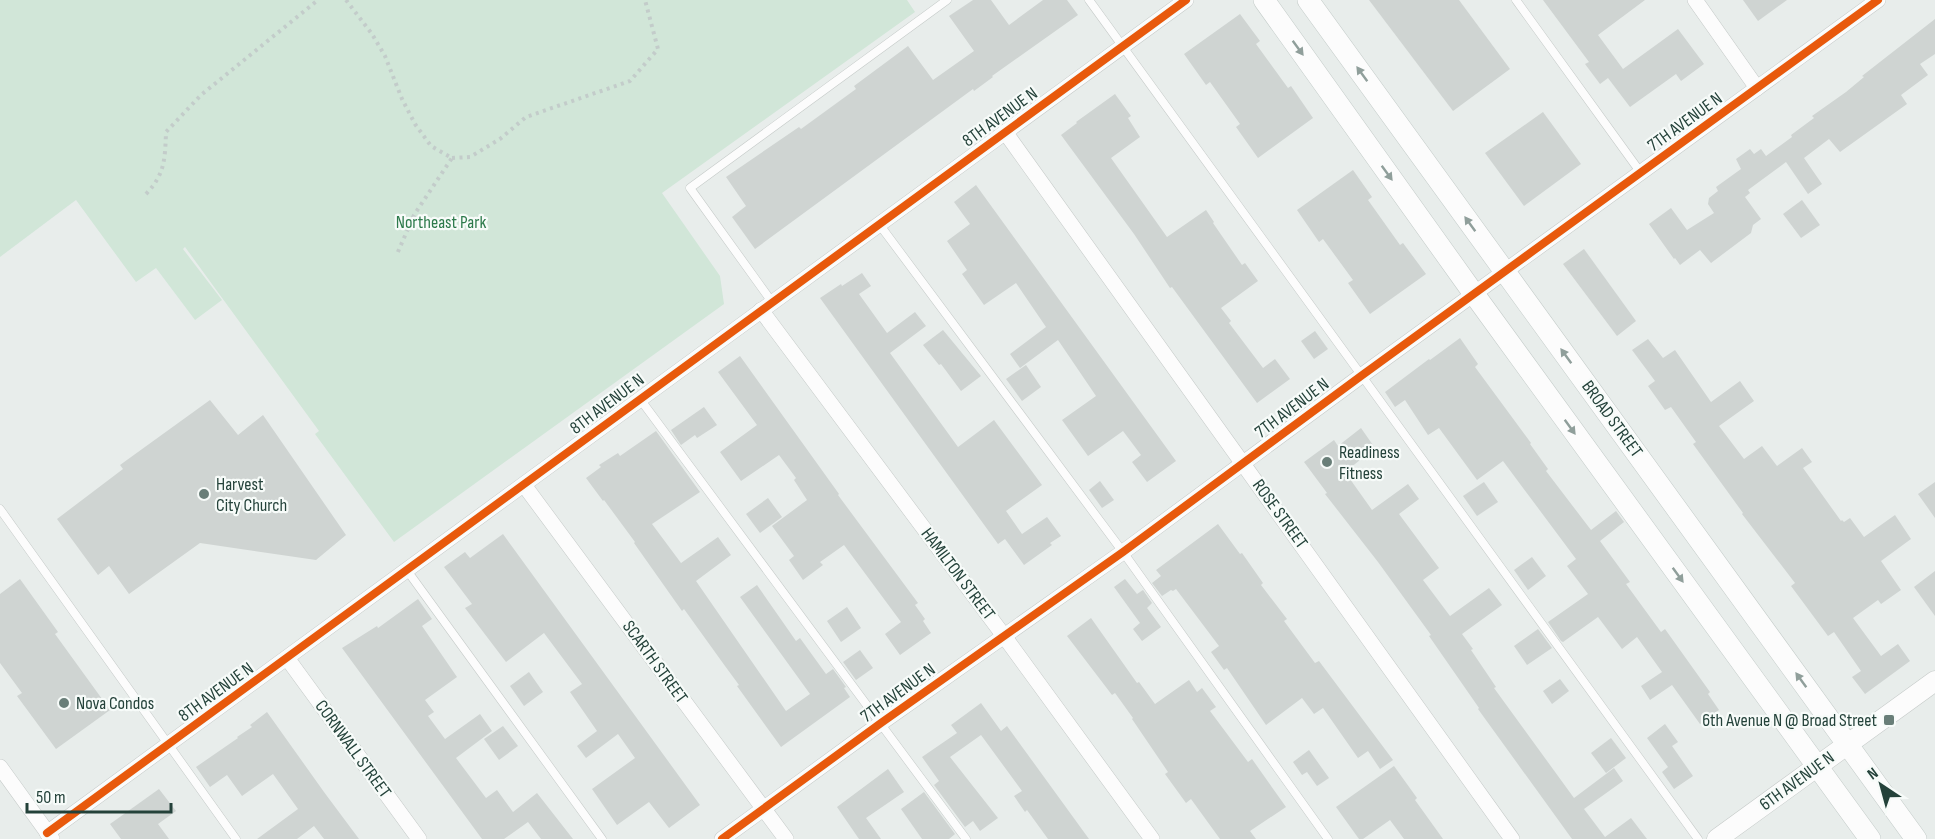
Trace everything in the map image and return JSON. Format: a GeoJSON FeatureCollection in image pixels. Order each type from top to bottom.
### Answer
{"type":"FeatureCollection","features":[{"type":"Feature","properties":{"kind":"main road"},"geometry":{"type":"LineString","coordinates":[[1264,0],[1474,294],[1870,839]]}},
{"type":"Feature","properties":{"kind":"main road","name":"BROAD STREET"},"geometry":{"type":"LineString","coordinates":[[1308,0],[1916,839]]}},
{"type":"Feature","properties":{"kind":"street","name":"8TH AVENUE N"},"geometry":{"type":"LineString","coordinates":[[49,836],[406,569],[1186,0]]}},
{"type":"Feature","properties":{"kind":"street"},"geometry":{"type":"LineString","coordinates":[[1695,0],[1757,88]]}},
{"type":"Feature","properties":{"kind":"street","name":"7TH AVENUE N"},"geometry":{"type":"LineString","coordinates":[[722,839],[1123,552],[1878,0]]}},
{"type":"Feature","properties":{"kind":"street","name":"ROSE STREET"},"geometry":{"type":"LineString","coordinates":[[1005,132],[1512,839]]}},
{"type":"Feature","properties":{"kind":"street","name":"HAMILTON STREET"},"geometry":{"type":"LineString","coordinates":[[766,306],[1152,839]]}},
{"type":"Feature","properties":{"kind":"street","name":"SCARTH STREET"},"geometry":{"type":"LineString","coordinates":[[524,485],[786,839]]}},
{"type":"Feature","properties":{"kind":"street","name":"CORNWALL STREET"},"geometry":{"type":"LineString","coordinates":[[287,658],[419,839]]}},
{"type":"Feature","properties":{"kind":"street","name":"6TH AVENUE N"},"geometry":{"type":"LineString","coordinates":[[1717,839],[1935,681]]}},
{"type":"Feature","properties":{"kind":"street"},"geometry":{"type":"LineString","coordinates":[[0,767],[49,836]]}},
{"type":"Feature","properties":{"kind":"lane"},"geometry":{"type":"LineString","coordinates":[[766,306],[690,188],[947,0]]}},
{"type":"Feature","properties":{"kind":"lane"},"geometry":{"type":"LineString","coordinates":[[1089,0],[1698,839]]}},
{"type":"Feature","properties":{"kind":"lane"},"geometry":{"type":"LineString","coordinates":[[1516,0],[1641,172]]}},
{"type":"Feature","properties":{"kind":"lane"},"geometry":{"type":"LineString","coordinates":[[879,224],[1123,552],[1328,839]]}},
{"type":"Feature","properties":{"kind":"lane"},"geometry":{"type":"LineString","coordinates":[[639,398],[966,839]]}},
{"type":"Feature","properties":{"kind":"lane"},"geometry":{"type":"LineString","coordinates":[[0,509],[236,839]]}},
{"type":"Feature","properties":{"kind":"lane"},"geometry":{"type":"LineString","coordinates":[[406,569],[602,839]]}},
{"type":"Feature","properties":{"kind":"path"},"geometry":{"type":"LineString","coordinates":[[146,194],[157,182],[165,159],[166,132],[201,95],[318,0]]}},
{"type":"Feature","properties":{"kind":"path"},"geometry":{"type":"LineString","coordinates":[[346,0],[377,41],[415,124],[431,146],[452,159],[470,157],[500,139],[526,117],[630,81],[658,49],[645,0]]}},
{"type":"Feature","properties":{"kind":"path"},"geometry":{"type":"LineString","coordinates":[[397,254],[414,215],[452,159]]}},
{"type":"Feature","properties":{"kind":"green space","name":"Northeast Park"},"geometry":{"type":"Polygon","coordinates":[[[0,0],[907,0],[915,12],[662,193],[720,276],[724,304],[394,542],[315,434],[319,431],[185,247],[183,249],[222,300],[195,320],[156,268],[136,282],[76,200],[0,257],[0,0]]]}},
{"type":"Feature","properties":{"kind":"building"},"geometry":{"type":"Polygon","coordinates":[[[973,0],[991,0],[1009,25],[1043,0],[1067,0],[1078,15],[755,249],[732,217],[746,206],[726,177],[799,127],[801,129],[856,89],[854,86],[908,46],[933,80],[974,51],[949,16],[973,0]]]}},
{"type":"Feature","properties":{"kind":"building"},"geometry":{"type":"Polygon","coordinates":[[[1369,0],[1459,0],[1510,69],[1453,111],[1369,0]]]}},
{"type":"Feature","properties":{"kind":"building"},"geometry":{"type":"Polygon","coordinates":[[[1543,0],[1645,0],[1598,35],[1623,69],[1678,29],[1704,64],[1681,81],[1676,74],[1630,107],[1608,78],[1600,84],[1585,64],[1589,62],[1543,0]]]}},
{"type":"Feature","properties":{"kind":"building"},"geometry":{"type":"Polygon","coordinates":[[[1743,0],[1787,0],[1758,21],[1743,0]]]}},
{"type":"Feature","properties":{"kind":"building"},"geometry":{"type":"Polygon","coordinates":[[[1240,14],[1260,41],[1256,44],[1288,88],[1291,86],[1313,118],[1258,158],[1236,127],[1240,124],[1210,82],[1206,85],[1184,54],[1240,14]]]}},
{"type":"Feature","properties":{"kind":"building"},"geometry":{"type":"Polygon","coordinates":[[[1935,19],[1935,54],[1920,64],[1928,75],[1901,95],[1907,104],[1840,152],[1829,139],[1804,158],[1822,184],[1808,194],[1786,162],[1748,190],[1750,193],[1745,197],[1761,219],[1753,225],[1751,233],[1711,263],[1700,250],[1680,265],[1674,259],[1649,224],[1671,208],[1687,230],[1714,213],[1708,204],[1709,198],[1718,191],[1716,187],[1741,169],[1736,159],[1750,149],[1754,154],[1761,149],[1766,156],[1814,118],[1812,116],[1846,92],[1864,77],[1862,76],[1935,19]]]}},
{"type":"Feature","properties":{"kind":"building"},"geometry":{"type":"Polygon","coordinates":[[[1115,94],[1131,116],[1128,118],[1140,137],[1111,158],[1167,237],[1206,210],[1242,265],[1245,263],[1258,281],[1221,308],[1231,321],[1229,323],[1263,368],[1275,359],[1290,379],[1257,403],[1172,287],[1170,288],[1134,234],[1061,135],[1115,94]]]}},
{"type":"Feature","properties":{"kind":"building"},"geometry":{"type":"Polygon","coordinates":[[[1543,112],[1581,164],[1524,206],[1485,153],[1543,112]]]}},
{"type":"Feature","properties":{"kind":"building"},"geometry":{"type":"Polygon","coordinates":[[[1353,170],[1372,197],[1368,200],[1400,245],[1403,243],[1426,274],[1370,314],[1348,283],[1353,280],[1323,239],[1319,242],[1297,210],[1353,170]]]}},
{"type":"Feature","properties":{"kind":"building"},"geometry":{"type":"Polygon","coordinates":[[[976,185],[1176,461],[1147,482],[1132,462],[1141,455],[1123,431],[1088,456],[1062,420],[1096,396],[1058,340],[1020,368],[1010,354],[1046,327],[1016,283],[984,305],[962,274],[967,270],[947,241],[970,224],[954,202],[976,185]]]}},
{"type":"Feature","properties":{"kind":"building"},"geometry":{"type":"Polygon","coordinates":[[[1802,200],[1820,225],[1801,238],[1783,214],[1802,200]]]}},
{"type":"Feature","properties":{"kind":"building"},"geometry":{"type":"Polygon","coordinates":[[[1584,249],[1636,321],[1617,336],[1563,264],[1584,249]]]}},
{"type":"Feature","properties":{"kind":"building"},"geometry":{"type":"Polygon","coordinates":[[[862,273],[871,286],[859,294],[887,333],[915,312],[926,326],[890,353],[958,447],[994,420],[1042,485],[1006,511],[1022,534],[1047,517],[1061,536],[1024,565],[1005,539],[998,544],[820,298],[862,273]]]}},
{"type":"Feature","properties":{"kind":"building"},"geometry":{"type":"Polygon","coordinates":[[[943,330],[981,376],[961,391],[923,345],[943,330]]]}},
{"type":"Feature","properties":{"kind":"building"},"geometry":{"type":"Polygon","coordinates":[[[1315,331],[1328,349],[1314,359],[1301,341],[1315,331]]]}},
{"type":"Feature","properties":{"kind":"building"},"geometry":{"type":"Polygon","coordinates":[[[1460,338],[1478,364],[1475,367],[1531,443],[1548,469],[1546,471],[1591,530],[1616,511],[1624,522],[1600,541],[1630,582],[1626,584],[1661,632],[1665,629],[1710,692],[1708,694],[1719,710],[1700,724],[1672,685],[1650,700],[1641,686],[1662,672],[1637,637],[1622,649],[1598,617],[1563,642],[1561,641],[1548,622],[1588,594],[1567,566],[1576,559],[1503,461],[1477,480],[1439,428],[1428,435],[1405,400],[1395,407],[1385,392],[1460,338]]]}},
{"type":"Feature","properties":{"kind":"building"},"geometry":{"type":"Polygon","coordinates":[[[1648,339],[1663,358],[1675,350],[1711,402],[1740,381],[1754,401],[1719,426],[1744,459],[1762,446],[1777,466],[1802,448],[1812,462],[1803,468],[1841,521],[1844,522],[1850,518],[1864,537],[1895,515],[1911,539],[1881,561],[1901,590],[1881,604],[1878,600],[1853,618],[1881,656],[1898,644],[1910,661],[1865,694],[1852,677],[1861,671],[1834,632],[1828,636],[1791,586],[1795,583],[1742,514],[1693,444],[1696,442],[1671,407],[1665,410],[1648,386],[1655,381],[1632,350],[1648,339]]]}},
{"type":"Feature","properties":{"kind":"building"},"geometry":{"type":"Polygon","coordinates":[[[740,356],[918,603],[915,605],[931,633],[900,655],[885,634],[901,622],[844,545],[820,562],[823,565],[803,580],[789,560],[794,556],[772,526],[807,500],[794,480],[796,478],[779,455],[741,481],[720,452],[757,425],[718,372],[740,356]]]}},
{"type":"Feature","properties":{"kind":"building"},"geometry":{"type":"Polygon","coordinates":[[[1026,365],[1041,387],[1022,401],[1006,379],[1026,365]]]}},
{"type":"Feature","properties":{"kind":"building","name":"Harvest City Church"},"geometry":{"type":"Polygon","coordinates":[[[210,400],[238,435],[263,415],[346,535],[316,560],[200,543],[129,594],[109,566],[98,575],[57,519],[123,469],[120,465],[210,400]]]}},
{"type":"Feature","properties":{"kind":"building"},"geometry":{"type":"Polygon","coordinates":[[[704,407],[717,425],[697,438],[695,435],[681,445],[671,430],[704,407]]]}},
{"type":"Feature","properties":{"kind":"building"},"geometry":{"type":"Polygon","coordinates":[[[1361,428],[1375,448],[1345,472],[1372,510],[1408,484],[1419,499],[1399,514],[1439,568],[1423,580],[1450,616],[1489,588],[1502,605],[1462,634],[1496,687],[1494,688],[1574,798],[1614,768],[1623,781],[1584,809],[1605,837],[1631,818],[1647,839],[1572,839],[1478,709],[1429,636],[1431,635],[1325,494],[1327,493],[1304,462],[1334,440],[1338,446],[1361,428]]]}},
{"type":"Feature","properties":{"kind":"building"},"geometry":{"type":"Polygon","coordinates":[[[656,431],[700,492],[652,524],[681,563],[718,537],[731,555],[696,581],[786,711],[810,694],[740,597],[757,585],[796,641],[800,638],[826,674],[833,669],[850,697],[781,747],[684,609],[682,611],[635,542],[586,478],[601,467],[599,465],[618,453],[620,456],[656,431]]]}},
{"type":"Feature","properties":{"kind":"building"},"geometry":{"type":"Polygon","coordinates":[[[1100,481],[1114,500],[1102,508],[1089,490],[1100,481]]]}},
{"type":"Feature","properties":{"kind":"building"},"geometry":{"type":"Polygon","coordinates":[[[1484,482],[1498,502],[1477,516],[1463,496],[1484,482]]]}},
{"type":"Feature","properties":{"kind":"building"},"geometry":{"type":"Polygon","coordinates":[[[1935,482],[1935,518],[1918,494],[1935,482]]]}},
{"type":"Feature","properties":{"kind":"building"},"geometry":{"type":"Polygon","coordinates":[[[768,498],[782,517],[760,533],[746,514],[768,498]]]}},
{"type":"Feature","properties":{"kind":"building"},"geometry":{"type":"Polygon","coordinates":[[[1218,524],[1263,583],[1261,585],[1287,619],[1284,621],[1315,663],[1319,661],[1393,760],[1380,769],[1368,751],[1358,758],[1323,708],[1314,714],[1302,698],[1266,725],[1227,668],[1224,670],[1211,652],[1219,646],[1176,589],[1162,596],[1152,583],[1161,576],[1156,570],[1218,524]]]}},
{"type":"Feature","properties":{"kind":"building"},"geometry":{"type":"Polygon","coordinates":[[[503,534],[700,805],[669,828],[649,802],[617,825],[592,789],[635,758],[618,734],[586,758],[577,746],[597,731],[570,692],[582,684],[544,633],[506,662],[465,608],[472,604],[444,567],[465,552],[470,558],[503,534]]]}},
{"type":"Feature","properties":{"kind":"building"},"geometry":{"type":"Polygon","coordinates":[[[1532,557],[1546,576],[1528,590],[1514,570],[1532,557]]]}},
{"type":"Feature","properties":{"kind":"building"},"geometry":{"type":"Polygon","coordinates":[[[1935,571],[1935,616],[1914,587],[1935,571]]]}},
{"type":"Feature","properties":{"kind":"building"},"geometry":{"type":"Polygon","coordinates":[[[20,579],[58,632],[55,634],[110,710],[56,749],[17,696],[22,693],[0,663],[0,594],[20,579]]]}},
{"type":"Feature","properties":{"kind":"building"},"geometry":{"type":"Polygon","coordinates":[[[1125,579],[1137,594],[1143,590],[1152,603],[1147,608],[1161,627],[1142,641],[1133,629],[1140,623],[1114,587],[1125,579]]]}},
{"type":"Feature","properties":{"kind":"building"},"geometry":{"type":"Polygon","coordinates":[[[418,599],[432,619],[422,626],[457,677],[425,700],[434,712],[428,716],[445,739],[480,714],[492,731],[456,758],[486,798],[497,790],[513,812],[537,793],[573,839],[541,839],[528,822],[504,839],[482,839],[342,648],[377,626],[378,628],[418,599]]]}},
{"type":"Feature","properties":{"kind":"building"},"geometry":{"type":"Polygon","coordinates":[[[847,607],[861,628],[841,642],[827,621],[847,607]]]}},
{"type":"Feature","properties":{"kind":"building"},"geometry":{"type":"Polygon","coordinates":[[[1091,618],[1137,683],[1139,682],[1155,704],[1189,680],[1197,692],[1202,688],[1216,707],[1210,711],[1248,762],[1252,759],[1286,807],[1250,831],[1256,839],[1220,839],[1191,799],[1186,803],[1165,774],[1168,772],[1133,718],[1115,693],[1112,695],[1067,636],[1091,618]]]}},
{"type":"Feature","properties":{"kind":"building"},"geometry":{"type":"Polygon","coordinates":[[[1538,629],[1552,648],[1527,665],[1514,646],[1538,629]]]}},
{"type":"Feature","properties":{"kind":"building"},"geometry":{"type":"Polygon","coordinates":[[[860,650],[873,668],[856,680],[843,662],[860,650]]]}},
{"type":"Feature","properties":{"kind":"building"},"geometry":{"type":"Polygon","coordinates":[[[529,672],[543,692],[524,706],[510,686],[529,672]]]}},
{"type":"Feature","properties":{"kind":"building"},"geometry":{"type":"Polygon","coordinates":[[[1560,679],[1569,691],[1552,704],[1543,691],[1560,679]]]}},
{"type":"Feature","properties":{"kind":"building"},"geometry":{"type":"Polygon","coordinates":[[[981,703],[1001,731],[1007,726],[1089,839],[1048,839],[1014,796],[1022,791],[981,735],[950,757],[998,818],[980,831],[973,821],[965,827],[934,785],[939,781],[922,757],[957,733],[951,725],[981,703]]]}},
{"type":"Feature","properties":{"kind":"building"},"geometry":{"type":"Polygon","coordinates":[[[267,712],[359,839],[324,839],[314,826],[297,839],[257,839],[298,809],[273,774],[242,796],[227,775],[210,787],[196,767],[238,738],[267,712]]]}},
{"type":"Feature","properties":{"kind":"building"},"geometry":{"type":"Polygon","coordinates":[[[1665,724],[1678,742],[1672,746],[1693,776],[1674,789],[1662,772],[1668,767],[1647,738],[1665,724]]]}},
{"type":"Feature","properties":{"kind":"building"},"geometry":{"type":"Polygon","coordinates":[[[503,726],[518,746],[499,760],[484,739],[503,726]]]}},
{"type":"Feature","properties":{"kind":"building"},"geometry":{"type":"Polygon","coordinates":[[[1611,738],[1626,758],[1606,773],[1591,753],[1611,738]]]}},
{"type":"Feature","properties":{"kind":"building"},"geometry":{"type":"Polygon","coordinates":[[[1309,750],[1329,778],[1317,786],[1307,772],[1302,775],[1293,762],[1309,750]]]}},
{"type":"Feature","properties":{"kind":"building"},"geometry":{"type":"Polygon","coordinates":[[[1394,766],[1443,839],[1404,839],[1390,820],[1363,839],[1359,839],[1336,807],[1394,766]]]}},
{"type":"Feature","properties":{"kind":"building"},"geometry":{"type":"Polygon","coordinates":[[[888,769],[904,792],[866,818],[881,839],[859,839],[837,807],[888,769]]]}},
{"type":"Feature","properties":{"kind":"building"},"geometry":{"type":"Polygon","coordinates":[[[159,789],[176,811],[158,824],[169,839],[121,839],[110,824],[159,789]]]}},
{"type":"Feature","properties":{"kind":"building"},"geometry":{"type":"Polygon","coordinates":[[[924,792],[955,834],[949,839],[922,839],[901,809],[924,792]]]}},
{"type":"Feature","properties":{"kind":"cycle path"},"geometry":{"type":"LineString","coordinates":[[47,833],[1186,0]]}},
{"type":"Feature","properties":{"kind":"cycle path"},"geometry":{"type":"LineString","coordinates":[[722,839],[1123,552],[1878,0]]}},
{"type":"Feature","properties":{"kind":"place","name":"Readiness Fitness"},"geometry":{"type":"Point","coordinates":[1327,462]}},
{"type":"Feature","properties":{"kind":"place","name":"Harvest City Church"},"geometry":{"type":"Point","coordinates":[204,494]}},
{"type":"Feature","properties":{"kind":"place","name":"Nova Condos"},"geometry":{"type":"Point","coordinates":[64,703]}},
{"type":"Feature","properties":{"kind":"place","name":"6th Avenue N @ Broad Street"},"geometry":{"type":"Point","coordinates":[1889,720]}}]}
